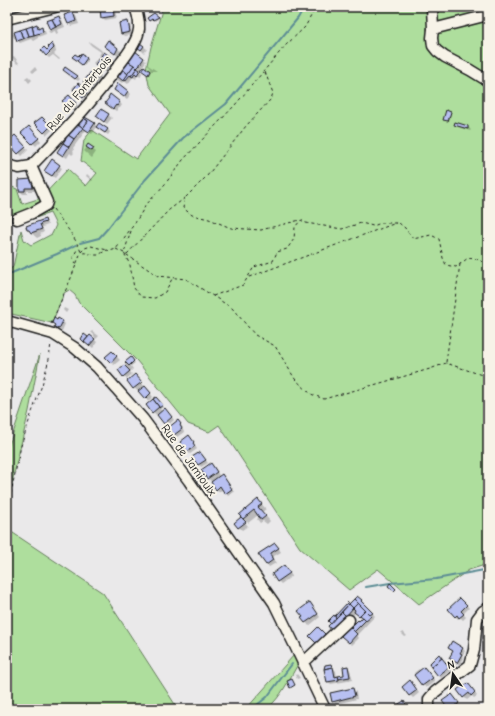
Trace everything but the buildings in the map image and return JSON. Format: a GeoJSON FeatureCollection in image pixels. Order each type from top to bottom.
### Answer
{"type":"FeatureCollection","features":[{"type":"Feature","properties":{"kind":"street"},"geometry":{"type":"LineString","coordinates":[[7,19],[55,7]]}},
{"type":"Feature","properties":{"kind":"street","name":"Rue du Fonterbois"},"geometry":{"type":"LineString","coordinates":[[31,166],[106,84],[127,55],[138,34],[139,24],[135,7]]}},
{"type":"Feature","properties":{"kind":"street"},"geometry":{"type":"LineString","coordinates":[[432,7],[432,42],[437,51],[488,81]]}},
{"type":"Feature","properties":{"kind":"street"},"geometry":{"type":"LineString","coordinates":[[433,29],[488,15]]}},
{"type":"Feature","properties":{"kind":"street"},"geometry":{"type":"LineString","coordinates":[[7,165],[19,168],[31,166],[47,202],[46,205],[32,213],[17,219]]}},
{"type":"Feature","properties":{"kind":"street","name":"Rue de Jamioulx"},"geometry":{"type":"LineString","coordinates":[[7,321],[53,334],[75,348],[97,367],[143,419],[189,481],[274,603],[325,709]]}},
{"type":"Feature","properties":{"kind":"street"},"geometry":{"type":"LineString","coordinates":[[429,709],[429,699],[435,692],[470,665],[474,650],[477,619],[483,611],[488,608]]}},
{"type":"Feature","properties":{"kind":"street"},"geometry":{"type":"LineString","coordinates":[[303,663],[349,620]]}},
{"type":"Feature","properties":{"kind":"path"},"geometry":{"type":"LineString","coordinates":[[7,510],[21,446],[42,385],[49,359],[53,334],[51,325],[81,252],[85,248],[92,246],[110,251],[116,249],[146,205],[165,184],[183,160],[235,105],[285,46],[305,27],[316,7]]}},
{"type":"Feature","properties":{"kind":"path"},"geometry":{"type":"LineString","coordinates":[[126,255],[170,210],[185,198],[207,176],[246,126],[272,99],[273,92],[264,70]]}},
{"type":"Feature","properties":{"kind":"path"},"geometry":{"type":"LineString","coordinates":[[185,198],[183,208],[187,212],[231,228],[261,230],[301,220],[306,223],[342,228],[361,223],[373,226],[381,223],[399,223],[405,228],[413,239],[431,235],[439,239],[446,265],[456,267],[468,258],[480,260],[488,268]]}},
{"type":"Feature","properties":{"kind":"path"},"geometry":{"type":"LineString","coordinates":[[47,202],[72,234],[81,252]]}},
{"type":"Feature","properties":{"kind":"path"},"geometry":{"type":"LineString","coordinates":[[212,296],[243,285],[254,267],[273,261],[277,252],[287,249],[294,239],[295,227],[301,220]]}},
{"type":"Feature","properties":{"kind":"path"},"geometry":{"type":"LineString","coordinates":[[248,277],[399,223]]}},
{"type":"Feature","properties":{"kind":"path"},"geometry":{"type":"LineString","coordinates":[[131,228],[124,253],[130,265],[134,288],[141,297],[155,298],[165,292],[173,278]]}},
{"type":"Feature","properties":{"kind":"path"},"geometry":{"type":"LineString","coordinates":[[76,265],[73,257],[79,246]]}},
{"type":"Feature","properties":{"kind":"path"},"geometry":{"type":"LineString","coordinates":[[116,249],[158,276],[186,280],[232,308],[255,335],[275,346],[295,378],[311,394],[324,399],[430,369],[446,363],[488,377]]}},
{"type":"Feature","properties":{"kind":"path"},"geometry":{"type":"LineString","coordinates":[[81,252],[98,255],[107,250]]}},
{"type":"Feature","properties":{"kind":"path"},"geometry":{"type":"LineString","coordinates":[[446,363],[460,264]]}},
{"type":"Feature","properties":{"kind":"green space"},"geometry":{"type":"Polygon","coordinates":[[[163,7],[488,7],[488,564],[469,570],[419,604],[378,569],[349,590],[300,548],[219,425],[209,432],[188,424],[137,361],[79,303],[75,295],[69,290],[64,293],[52,323],[7,313],[7,271],[13,267],[21,230],[24,240],[31,245],[52,234],[56,225],[50,213],[18,224],[11,212],[7,211],[7,185],[17,189],[22,204],[41,198],[68,169],[86,186],[97,173],[81,161],[84,140],[92,130],[136,159],[170,114],[149,85],[146,69],[163,7]]]}},
{"type":"Feature","properties":{"kind":"green space"},"geometry":{"type":"Polygon","coordinates":[[[40,354],[29,411],[7,503],[7,451],[40,354]]]}},
{"type":"Feature","properties":{"kind":"green space"},"geometry":{"type":"Polygon","coordinates":[[[7,529],[103,593],[178,709],[7,709],[7,529]]]}},
{"type":"Feature","properties":{"kind":"green space"},"geometry":{"type":"Polygon","coordinates":[[[294,655],[298,664],[284,688],[272,704],[267,709],[246,709],[294,655]]]}},
{"type":"Feature","properties":{"kind":"waterway"},"geometry":{"type":"LineString","coordinates":[[80,243],[99,238],[145,180],[183,138],[226,104],[298,18],[304,7]]}},
{"type":"Feature","properties":{"kind":"waterway"},"geometry":{"type":"LineString","coordinates":[[7,275],[76,245]]}},
{"type":"Feature","properties":{"kind":"waterway"},"geometry":{"type":"LineString","coordinates":[[366,587],[390,583],[436,579],[484,570],[488,567]]}},
{"type":"Feature","properties":{"kind":"waterway"},"geometry":{"type":"LineString","coordinates":[[252,709],[267,697],[292,664]]}}]}
